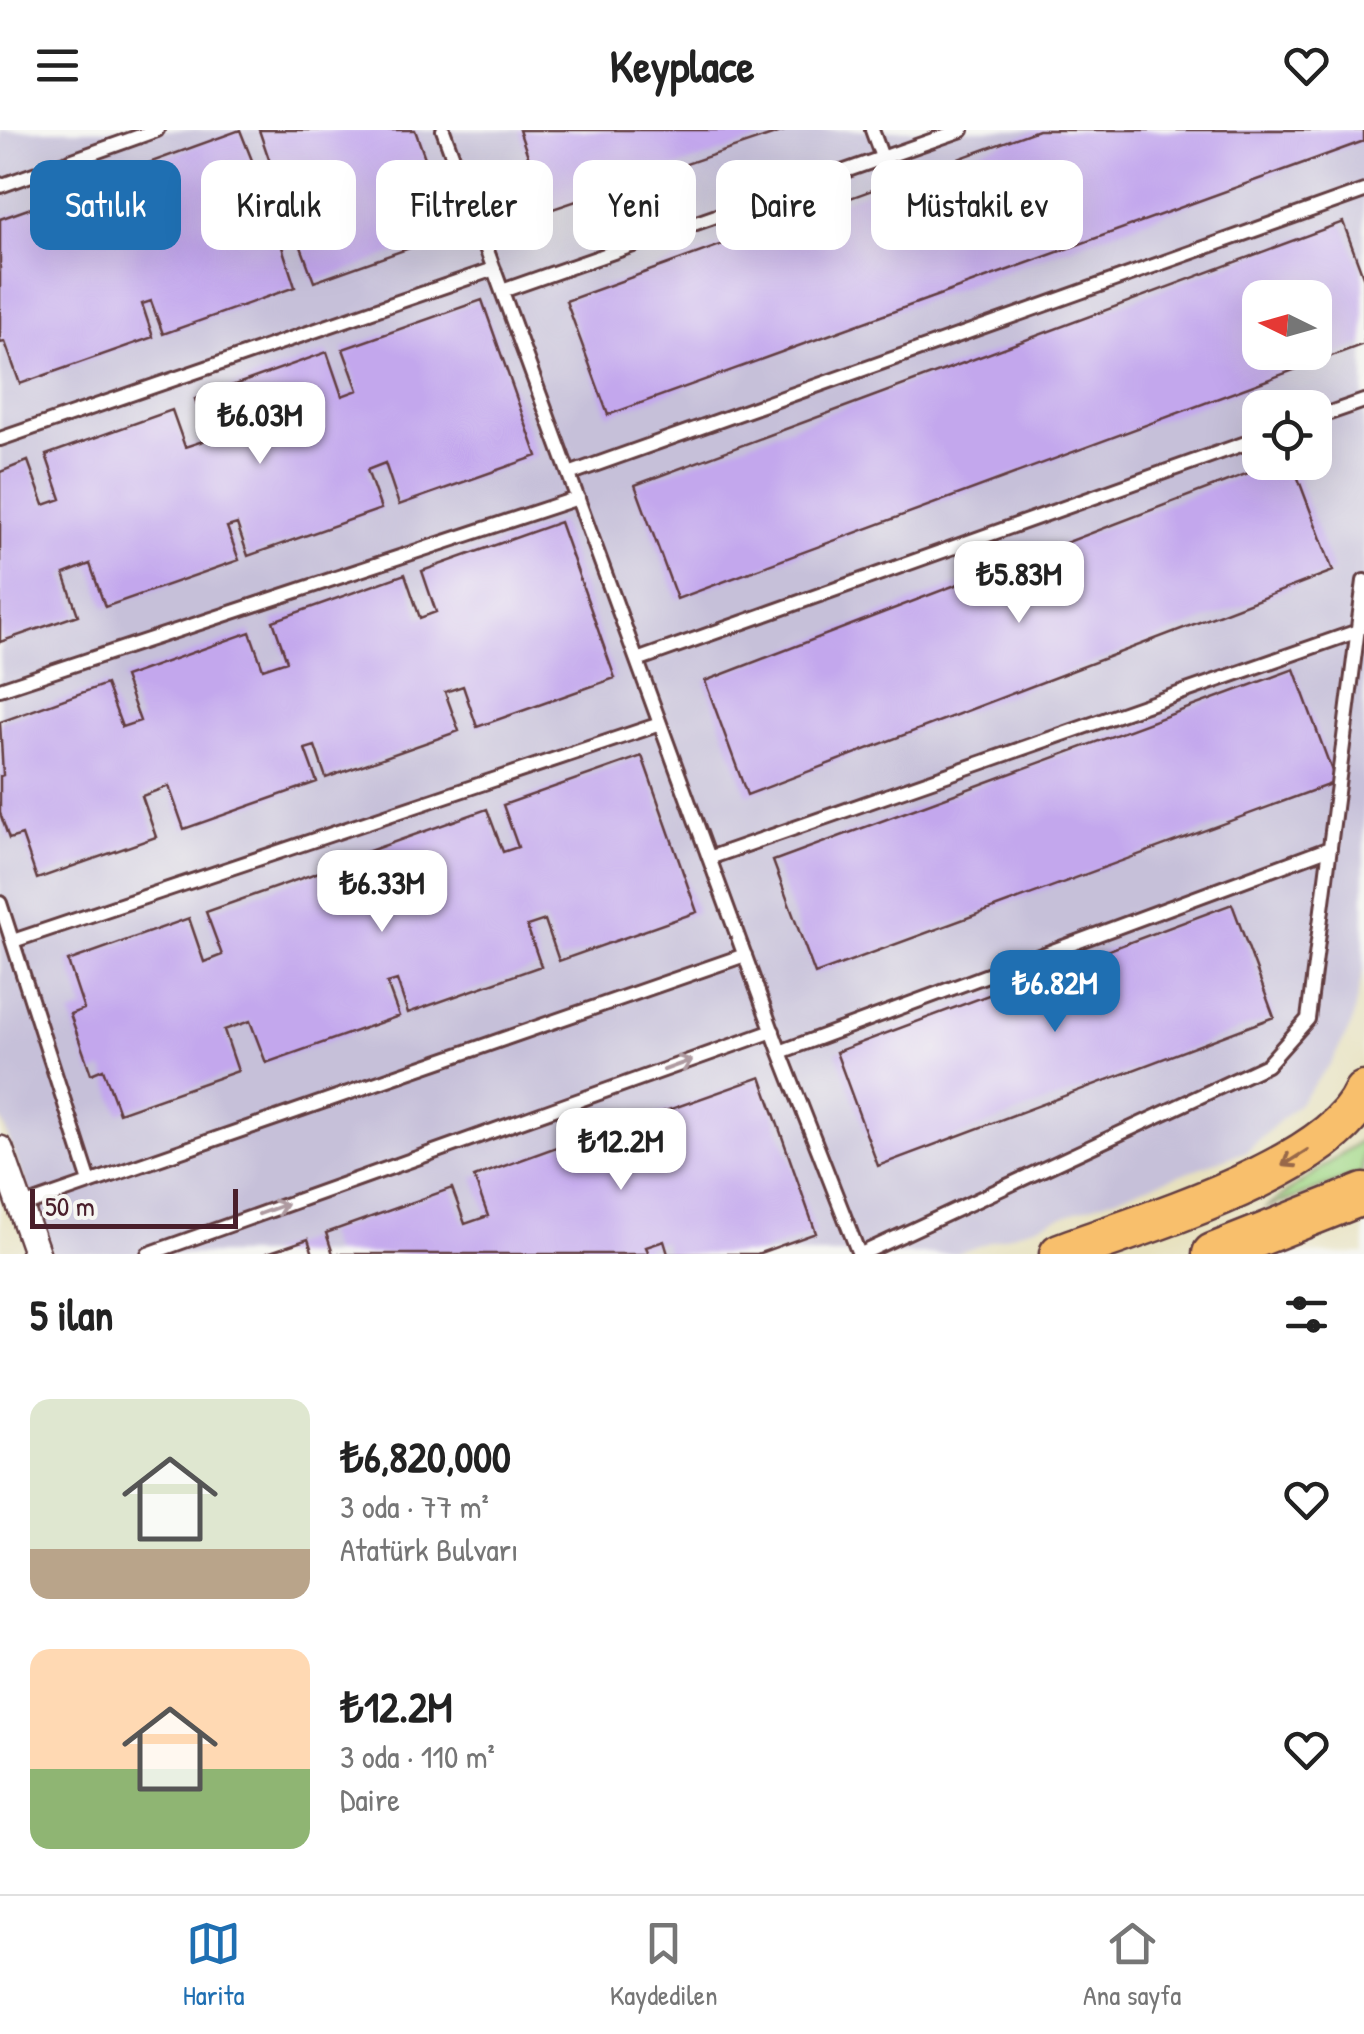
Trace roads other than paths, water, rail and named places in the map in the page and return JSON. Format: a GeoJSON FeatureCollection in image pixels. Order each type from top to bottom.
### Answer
{"type":"FeatureCollection","features":[{"type":"Feature","properties":{"kind":"main road"},"geometry":{"type":"LineString","coordinates":[[1060,1254],[1279,1168],[1320,1142],[1358,1105],[1364,1092]]}},
{"type":"Feature","properties":{"kind":"main road"},"geometry":{"type":"LineString","coordinates":[[1213,1254],[1364,1194]]}},
{"type":"Feature","properties":{"kind":"street"},"geometry":{"type":"LineString","coordinates":[[0,1149],[36,1254]]}},
{"type":"Feature","properties":{"kind":"lane"},"geometry":{"type":"LineString","coordinates":[[0,186],[157,130]]}},
{"type":"Feature","properties":{"kind":"lane"},"geometry":{"type":"LineString","coordinates":[[443,130],[780,1052],[860,1254],[1267,1065],[1308,1019],[1364,581]]}},
{"type":"Feature","properties":{"kind":"lane"},"geometry":{"type":"LineString","coordinates":[[872,130],[884,160],[962,130]]}},
{"type":"Feature","properties":{"kind":"lane"},"geometry":{"type":"LineString","coordinates":[[502,291],[871,164]]}},
{"type":"Feature","properties":{"kind":"lane"},"geometry":{"type":"LineString","coordinates":[[569,474],[1364,191]]}},
{"type":"Feature","properties":{"kind":"lane"},"geometry":{"type":"LineString","coordinates":[[0,439],[494,269]]}},
{"type":"Feature","properties":{"kind":"lane"},"geometry":{"type":"LineString","coordinates":[[1332,412],[1364,401]]}},
{"type":"Feature","properties":{"kind":"lane"},"geometry":{"type":"LineString","coordinates":[[638,660],[1242,444]]}},
{"type":"Feature","properties":{"kind":"lane"},"geometry":{"type":"LineString","coordinates":[[0,689],[578,498]]}},
{"type":"Feature","properties":{"kind":"lane"},"geometry":{"type":"LineString","coordinates":[[709,858],[1358,631]]}},
{"type":"Feature","properties":{"kind":"lane"},"geometry":{"type":"LineString","coordinates":[[13,941],[660,724]]}},
{"type":"Feature","properties":{"kind":"lane"},"geometry":{"type":"LineString","coordinates":[[780,1052],[1330,848]]}},
{"type":"Feature","properties":{"kind":"lane"},"geometry":{"type":"LineString","coordinates":[[0,903],[90,1182]]}},
{"type":"Feature","properties":{"kind":"lane"},"geometry":{"type":"LineString","coordinates":[[20,1207],[745,955]]}},
{"type":"Feature","properties":{"kind":"lane"},"geometry":{"type":"LineString","coordinates":[[148,1254],[773,1031]]}}]}
